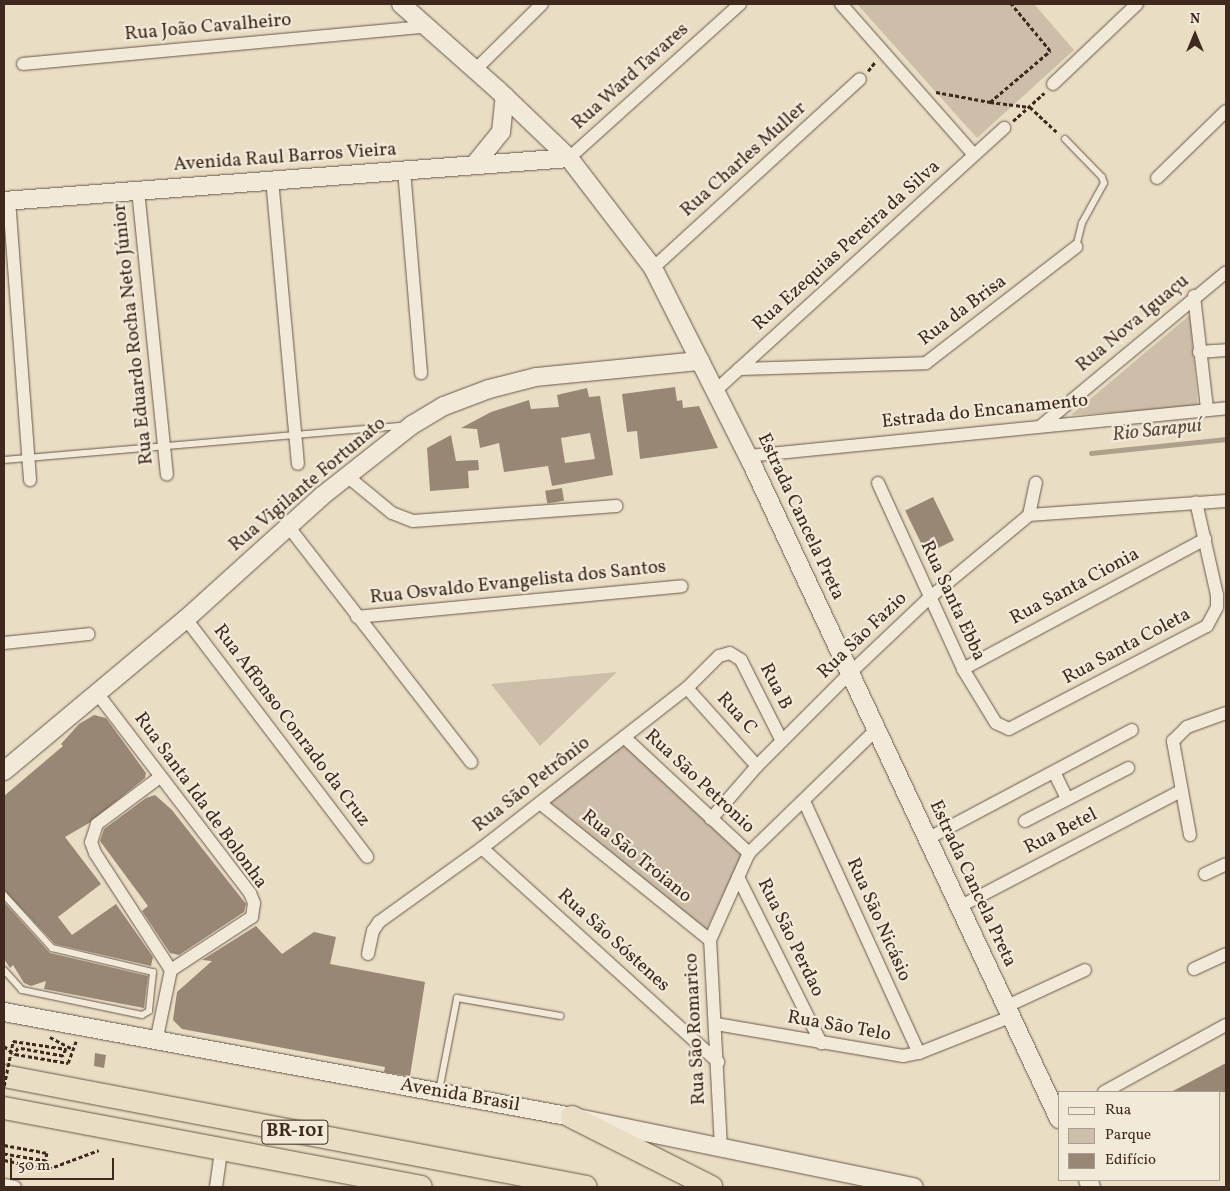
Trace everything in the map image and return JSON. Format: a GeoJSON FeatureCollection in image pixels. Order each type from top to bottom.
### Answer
{"type":"FeatureCollection","features":[{"type":"Feature","properties":{"kind":"highway","name":"BR-101"},"geometry":{"type":"LineString","coordinates":[[4,1076],[586,1187]]}},
{"type":"Feature","properties":{"kind":"highway","name":"BR-101"},"geometry":{"type":"LineString","coordinates":[[4,1108],[397,1185],[421,1187]]}},
{"type":"Feature","properties":{"kind":"highway"},"geometry":{"type":"LineString","coordinates":[[572,1116],[711,1187]]}},
{"type":"Feature","properties":{"kind":"street","name":"Estrada Cancela Preta"},"geometry":{"type":"LineString","coordinates":[[402,4],[425,27],[505,96],[569,158],[652,268],[748,456],[1058,1117]]}},
{"type":"Feature","properties":{"kind":"street"},"geometry":{"type":"LineString","coordinates":[[475,70],[542,4]]}},
{"type":"Feature","properties":{"kind":"street","name":"Rua Ward Tavares"},"geometry":{"type":"LineString","coordinates":[[569,158],[740,4]]}},
{"type":"Feature","properties":{"kind":"street"},"geometry":{"type":"LineString","coordinates":[[842,4],[974,155]]}},
{"type":"Feature","properties":{"kind":"street"},"geometry":{"type":"LineString","coordinates":[[1053,84],[1137,4]]}},
{"type":"Feature","properties":{"kind":"street","name":"Rua João Cavalheiro"},"geometry":{"type":"LineString","coordinates":[[23,64],[425,27]]}},
{"type":"Feature","properties":{"kind":"street","name":"Rua Charles Muller"},"geometry":{"type":"LineString","coordinates":[[652,268],[860,79]]}},
{"type":"Feature","properties":{"kind":"street"},"geometry":{"type":"LineString","coordinates":[[476,164],[501,132],[505,96]]}},
{"type":"Feature","properties":{"kind":"street"},"geometry":{"type":"LineString","coordinates":[[1157,178],[1226,111]]}},
{"type":"Feature","properties":{"kind":"street","name":"Rua Ezequias Pereira da Silva"},"geometry":{"type":"LineString","coordinates":[[715,391],[1004,128]]}},
{"type":"Feature","properties":{"kind":"street","name":"Avenida Raul Barros Vieira"},"geometry":{"type":"LineString","coordinates":[[6,200],[569,158]]}},
{"type":"Feature","properties":{"kind":"street"},"geometry":{"type":"LineString","coordinates":[[404,170],[421,373]]}},
{"type":"Feature","properties":{"kind":"street"},"geometry":{"type":"LineString","coordinates":[[272,179],[298,464]]}},
{"type":"Feature","properties":{"kind":"street","name":"Rua Eduardo Rocha Neto Júnior"},"geometry":{"type":"LineString","coordinates":[[138,190],[167,475]]}},
{"type":"Feature","properties":{"kind":"street"},"geometry":{"type":"LineString","coordinates":[[6,200],[30,457],[30,480]]}},
{"type":"Feature","properties":{"kind":"street","name":"Rua da Brisa"},"geometry":{"type":"LineString","coordinates":[[739,369],[926,363],[1076,247]]}},
{"type":"Feature","properties":{"kind":"street","name":"Rua Nova Iguaçu"},"geometry":{"type":"LineString","coordinates":[[1042,425],[1194,296],[1226,272]]}},
{"type":"Feature","properties":{"kind":"street"},"geometry":{"type":"LineString","coordinates":[[1194,296],[1207,409]]}},
{"type":"Feature","properties":{"kind":"street"},"geometry":{"type":"LineString","coordinates":[[1199,352],[1226,350]]}},
{"type":"Feature","properties":{"kind":"street","name":"Rua Vigilante Fortunato"},"geometry":{"type":"LineString","coordinates":[[4,771],[186,618],[288,526],[347,476],[412,425],[444,406],[489,389],[536,377],[700,361]]}},
{"type":"Feature","properties":{"kind":"street","name":"Estrada do Encanamento"},"geometry":{"type":"LineString","coordinates":[[748,456],[1226,408]]}},
{"type":"Feature","properties":{"kind":"street"},"geometry":{"type":"LineString","coordinates":[[347,476],[392,513],[413,521],[616,506]]}},
{"type":"Feature","properties":{"kind":"street","name":"Rua Santa Ebba"},"geometry":{"type":"LineString","coordinates":[[878,483],[928,599],[963,669],[992,718],[1003,728]]}},
{"type":"Feature","properties":{"kind":"street"},"geometry":{"type":"LineString","coordinates":[[1036,483],[1029,515],[1226,501]]}},
{"type":"Feature","properties":{"kind":"street","name":"Rua Santa Coleta"},"geometry":{"type":"LineString","coordinates":[[1003,728],[1016,728],[1207,626],[1218,607],[1217,595],[1196,502]]}},
{"type":"Feature","properties":{"kind":"street","name":"Rua São Fazio"},"geometry":{"type":"LineString","coordinates":[[711,819],[757,766],[850,673],[928,599],[1029,515]]}},
{"type":"Feature","properties":{"kind":"street"},"geometry":{"type":"LineString","coordinates":[[288,526],[471,762]]}},
{"type":"Feature","properties":{"kind":"street","name":"Rua Santa Cionia"},"geometry":{"type":"LineString","coordinates":[[963,669],[1204,539]]}},
{"type":"Feature","properties":{"kind":"street","name":"Rua Osvaldo Evangelista dos Santos"},"geometry":{"type":"LineString","coordinates":[[358,617],[682,586]]}},
{"type":"Feature","properties":{"kind":"street","name":"Rua Affonso Conrado da Cruz"},"geometry":{"type":"LineString","coordinates":[[186,618],[367,857]]}},
{"type":"Feature","properties":{"kind":"street"},"geometry":{"type":"LineString","coordinates":[[4,643],[89,634]]}},
{"type":"Feature","properties":{"kind":"street","name":"Rua São Petrônio"},"geometry":{"type":"LineString","coordinates":[[368,954],[373,931],[379,922],[482,848],[540,803],[687,688],[720,656],[730,654]]}},
{"type":"Feature","properties":{"kind":"street","name":"Rua B"},"geometry":{"type":"LineString","coordinates":[[730,654],[741,660],[782,741]]}},
{"type":"Feature","properties":{"kind":"street","name":"Rua C"},"geometry":{"type":"LineString","coordinates":[[687,688],[757,766]]}},
{"type":"Feature","properties":{"kind":"street","name":"Rua Santa Ida de Bolonha"},"geometry":{"type":"LineString","coordinates":[[97,693],[250,893],[254,903],[252,917],[171,970]]}},
{"type":"Feature","properties":{"kind":"street"},"geometry":{"type":"LineString","coordinates":[[1190,835],[1173,740],[1187,727],[1226,712]]}},
{"type":"Feature","properties":{"kind":"street","name":"Rua São Romarico"},"geometry":{"type":"LineString","coordinates":[[721,1148],[716,1024],[710,940],[749,854],[876,730]]}},
{"type":"Feature","properties":{"kind":"street"},"geometry":{"type":"LineString","coordinates":[[927,839],[1132,730]]}},
{"type":"Feature","properties":{"kind":"street","name":"Rua São Petronio"},"geometry":{"type":"LineString","coordinates":[[624,737],[749,854]]}},
{"type":"Feature","properties":{"kind":"street"},"geometry":{"type":"LineString","coordinates":[[1025,820],[1128,768]]}},
{"type":"Feature","properties":{"kind":"street"},"geometry":{"type":"LineString","coordinates":[[1054,772],[1067,799]]}},
{"type":"Feature","properties":{"kind":"street"},"geometry":{"type":"LineString","coordinates":[[156,1042],[171,970],[95,852],[91,842],[96,824],[160,777]]}},
{"type":"Feature","properties":{"kind":"street","name":"Rua Betel"},"geometry":{"type":"LineString","coordinates":[[959,907],[1181,791]]}},
{"type":"Feature","properties":{"kind":"street","name":"Rua São Nicásio"},"geometry":{"type":"LineString","coordinates":[[804,801],[919,1054]]}},
{"type":"Feature","properties":{"kind":"street","name":"Rua São Troiano"},"geometry":{"type":"LineString","coordinates":[[540,803],[710,940]]}},
{"type":"Feature","properties":{"kind":"street","name":"Rua São Sóstenes"},"geometry":{"type":"LineString","coordinates":[[482,848],[718,1062]]}},
{"type":"Feature","properties":{"kind":"street"},"geometry":{"type":"LineString","coordinates":[[1205,874],[1226,864]]}},
{"type":"Feature","properties":{"kind":"street","name":"Rua São Perdao"},"geometry":{"type":"LineString","coordinates":[[738,876],[821,1043]]}},
{"type":"Feature","properties":{"kind":"street"},"geometry":{"type":"LineString","coordinates":[[1194,969],[1226,954]]}},
{"type":"Feature","properties":{"kind":"street","name":"Rua São Telo"},"geometry":{"type":"LineString","coordinates":[[716,1024],[887,1056],[919,1054],[1008,1012],[1085,970]]}},
{"type":"Feature","properties":{"kind":"street","name":"Avenida Brasil"},"geometry":{"type":"LineString","coordinates":[[4,1012],[156,1042],[572,1116],[914,1187]]}},
{"type":"Feature","properties":{"kind":"street"},"geometry":{"type":"LineString","coordinates":[[1106,1091],[1226,1025]]}},
{"type":"Feature","properties":{"kind":"street"},"geometry":{"type":"LineString","coordinates":[[216,1187],[222,1151]]}},
{"type":"Feature","properties":{"kind":"street"},"geometry":{"type":"LineString","coordinates":[[4,1185],[15,1187]]}},
{"type":"Feature","properties":{"kind":"lane"},"geometry":{"type":"LineString","coordinates":[[1064,138],[1102,177],[1104,183],[1082,223],[1076,247]]}},
{"type":"Feature","properties":{"kind":"lane"},"geometry":{"type":"LineString","coordinates":[[4,460],[164,448],[294,433],[412,425]]}},
{"type":"Feature","properties":{"kind":"lane"},"geometry":{"type":"LineString","coordinates":[[4,895],[52,948],[153,972],[149,1011],[142,1015],[22,990],[4,970]]}},
{"type":"Feature","properties":{"kind":"lane"},"geometry":{"type":"LineString","coordinates":[[439,1092],[457,998],[560,1016]]}},
{"type":"Feature","properties":{"kind":"path"},"geometry":{"type":"LineString","coordinates":[[990,102],[1050,51],[1011,4]]}},
{"type":"Feature","properties":{"kind":"path"},"geometry":{"type":"LineString","coordinates":[[1004,128],[1030,107],[1053,84]]}},
{"type":"Feature","properties":{"kind":"path"},"geometry":{"type":"LineString","coordinates":[[927,90],[990,102],[1030,107],[1064,138]]}},
{"type":"Feature","properties":{"kind":"path"},"geometry":{"type":"LineString","coordinates":[[4,1046],[15,1054],[68,1063],[81,1027]]}},
{"type":"Feature","properties":{"kind":"path"},"geometry":{"type":"LineString","coordinates":[[4,1086],[13,1041],[66,1049],[64,1056],[18,1048],[15,1054]]}},
{"type":"Feature","properties":{"kind":"path"},"geometry":{"type":"LineString","coordinates":[[4,1145],[47,1153],[46,1161],[4,1154]]}},
{"type":"Feature","properties":{"kind":"path"},"geometry":{"type":"LineString","coordinates":[[4,1160],[48,1169],[99,1150]]}},
{"type":"Feature","properties":{"kind":"green space"},"geometry":{"type":"Polygon","coordinates":[[[857,4],[1034,4],[1074,50],[977,138],[857,4]]]}},
{"type":"Feature","properties":{"kind":"green space"},"geometry":{"type":"Polygon","coordinates":[[[1190,315],[1198,408],[1071,415],[1190,315]]]}},
{"type":"Feature","properties":{"kind":"green space"},"geometry":{"type":"Polygon","coordinates":[[[617,672],[540,746],[491,684],[617,672]]]}},
{"type":"Feature","properties":{"kind":"green space"},"geometry":{"type":"Polygon","coordinates":[[[622,741],[743,852],[706,931],[550,802],[622,741]]]}},
{"type":"Feature","properties":{"kind":"building"},"geometry":{"type":"Polygon","coordinates":[[[675,387],[677,401],[682,400],[683,408],[699,406],[718,448],[640,459],[637,431],[627,432],[622,394],[675,387]]]}},
{"type":"Feature","properties":{"kind":"building"},"geometry":{"type":"Polygon","coordinates":[[[587,388],[589,397],[600,396],[613,475],[552,486],[548,466],[504,472],[499,443],[480,448],[477,429],[461,428],[491,412],[529,400],[531,409],[559,407],[557,395],[587,388]],[[590,433],[561,438],[565,463],[595,459],[590,433]]]}},
{"type":"Feature","properties":{"kind":"building"},"geometry":{"type":"Polygon","coordinates":[[[451,435],[456,461],[478,460],[479,470],[468,471],[469,488],[430,491],[427,448],[451,435]]]}},
{"type":"Feature","properties":{"kind":"building"},"geometry":{"type":"Polygon","coordinates":[[[562,488],[564,501],[547,503],[545,491],[562,488]]]}},
{"type":"Feature","properties":{"kind":"building"},"geometry":{"type":"Polygon","coordinates":[[[933,497],[954,540],[926,554],[905,511],[933,497]]]}},
{"type":"Feature","properties":{"kind":"building"},"geometry":{"type":"Polygon","coordinates":[[[94,715],[106,718],[146,773],[145,778],[89,823],[65,837],[101,884],[58,917],[72,935],[116,904],[153,957],[151,966],[55,944],[4,890],[4,796],[63,746],[61,744],[79,724],[94,715]]]}},
{"type":"Feature","properties":{"kind":"building"},"geometry":{"type":"Polygon","coordinates":[[[155,795],[172,810],[246,904],[244,912],[179,955],[170,953],[142,911],[148,906],[100,841],[104,829],[146,798],[155,795]]]}},
{"type":"Feature","properties":{"kind":"building"},"geometry":{"type":"Polygon","coordinates":[[[4,902],[50,953],[148,976],[144,1008],[44,989],[46,981],[31,986],[24,983],[13,965],[10,968],[4,959],[4,902]]]}},
{"type":"Feature","properties":{"kind":"building"},"geometry":{"type":"Polygon","coordinates":[[[256,926],[282,954],[314,932],[336,937],[330,964],[425,982],[410,1076],[384,1072],[385,1067],[182,1029],[173,1020],[177,992],[212,961],[202,960],[256,926]]]}},
{"type":"Feature","properties":{"kind":"building"},"geometry":{"type":"Polygon","coordinates":[[[95,1053],[106,1055],[104,1068],[94,1066],[95,1053]]]}},
{"type":"Feature","properties":{"kind":"building"},"geometry":{"type":"Polygon","coordinates":[[[1226,1063],[1226,1092],[1173,1091],[1226,1063]]]}},
{"type":"Feature","properties":{"kind":"waterway","name":"Rio Sarapuí"},"geometry":{"type":"LineString","coordinates":[[1091,453],[1226,439]]}}]}
